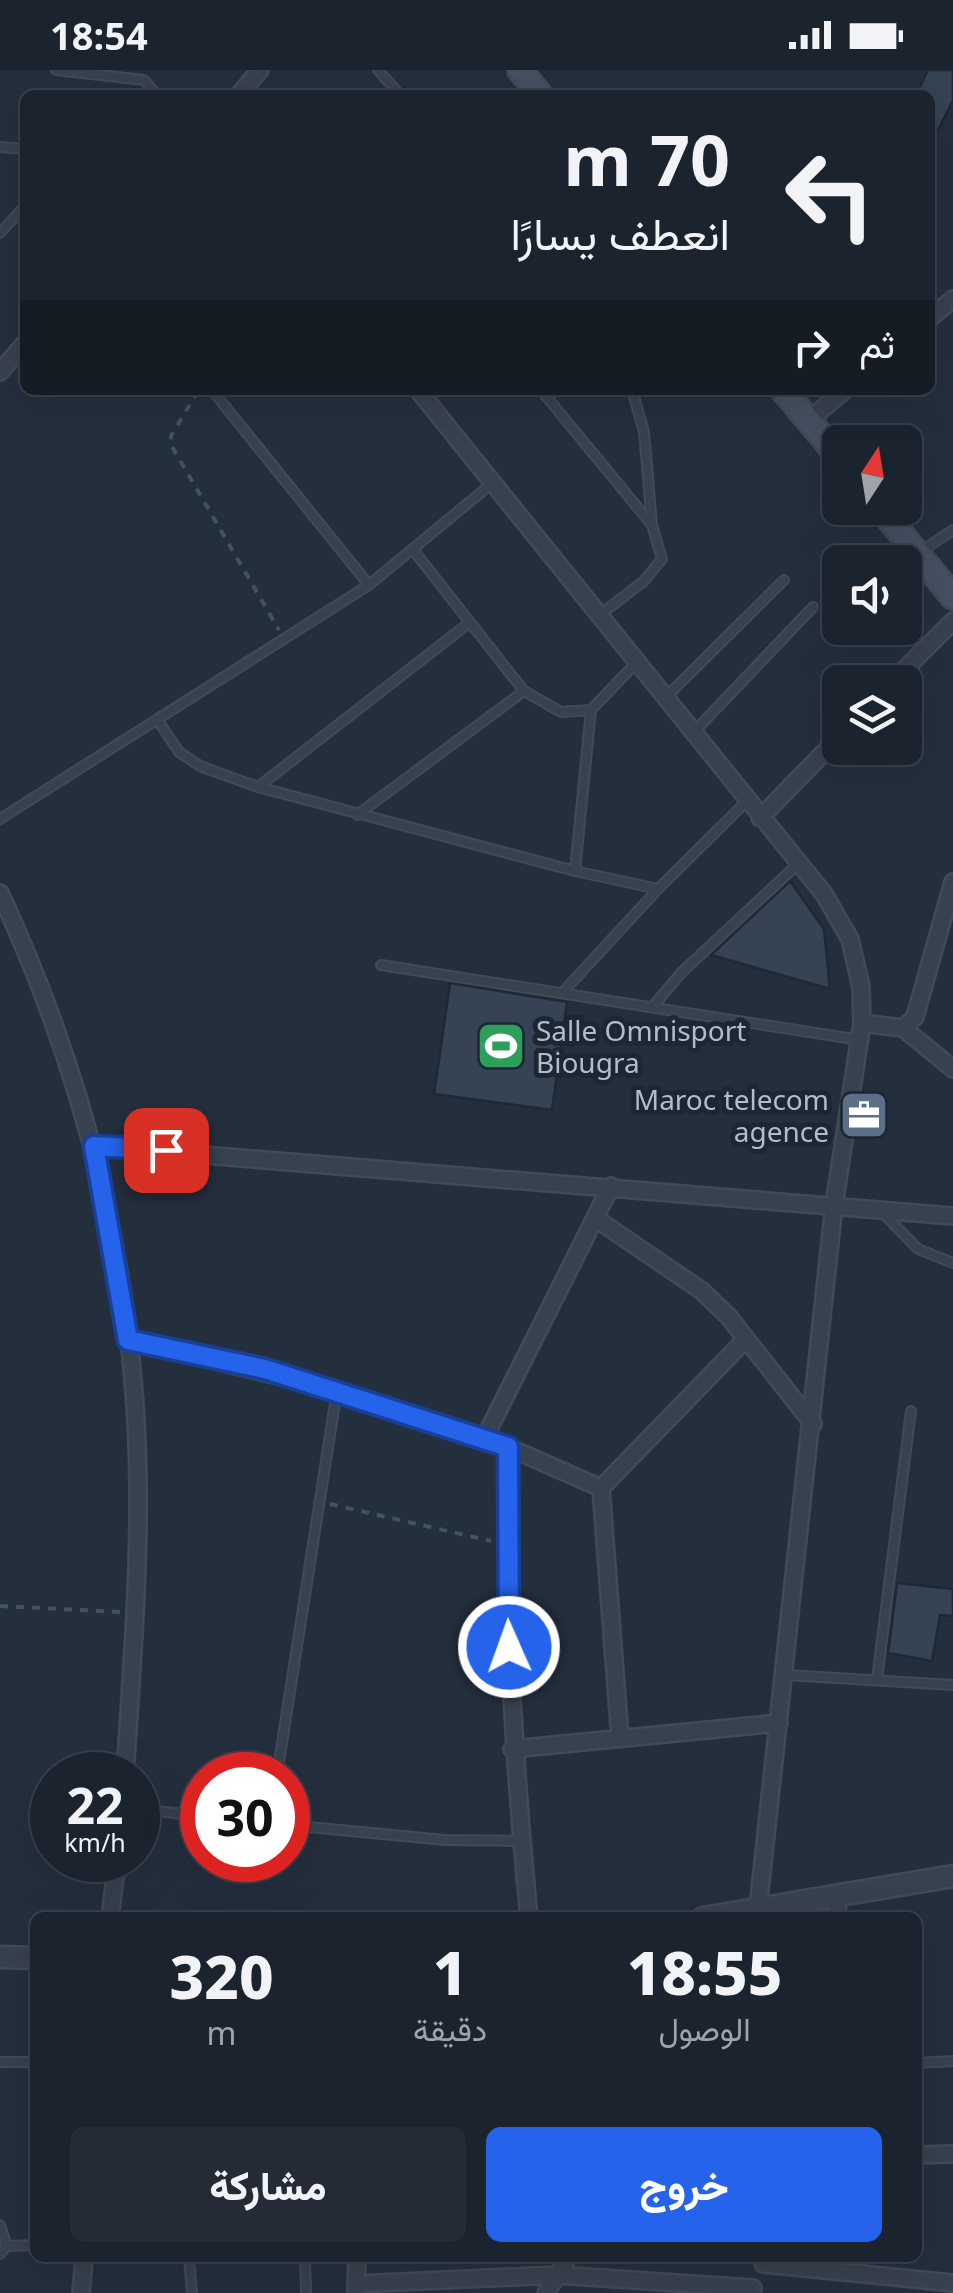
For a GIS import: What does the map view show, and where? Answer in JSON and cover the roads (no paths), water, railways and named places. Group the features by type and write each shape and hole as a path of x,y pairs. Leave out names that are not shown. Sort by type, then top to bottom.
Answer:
{"main road":[{"path":"788,395 822,436"},
{"path":"894,525 911,545"},
{"path":"922,559 953,597"}],"street":[{"path":"243,90 260,70"},
{"path":"1,367 20,347"},
{"path":"422,395 490,485 601,614 635,664 824,894 850,939 862,987 860,1040 834,1206 758,1912"},
{"path":"809,420 839,395"},
{"path":"909,665 953,621"},
{"path":"760,818 822,754"},
{"path":"903,1028 915,1017 953,882"},
{"path":"0,893 67,1056 94,1146 128,1340 138,1483 136,1613 127,1752"},
{"path":"862,1022 903,1028 953,1069"},
{"path":"94,1146 953,1216"},
{"path":"486,1437 611,1186"},
{"path":"595,1218 702,1290 812,1424"},
{"path":"620,1738 601,1488 746,1339"},
{"path":"128,1340 265,1369 337,1390 486,1437 601,1488"},
{"path":"508,1447 505,1544 512,1749 528,1912"},
{"path":"512,1749 778,1723"},
{"path":"762,1912 950,1877"},
{"path":"111,1912 114,1882"},
{"path":"837,1912 838,1895"},
{"path":"0,1956 30,1958"},
{"path":"922,2156 953,2154"},
{"path":"81,2293 84,2262"},
{"path":"356,2262 356,2288 556,2275 752,2290 764,2262"},
{"path":"546,2293 565,2262"},
{"path":"773,2262 953,2283"}],"lane":[{"path":"56,70 144,75"},
{"path":"378,70 396,90"},
{"path":"0,232 20,211"},
{"path":"216,395 368,585"},
{"path":"545,395 652,525"},
{"path":"601,614 659,567 662,552 652,525 644,432 633,395"},
{"path":"0,819 160,722 368,585 490,485"},
{"path":"922,551 953,530"},
{"path":"414,551 524,691 562,712 591,710"},
{"path":"665,698 784,580"},
{"path":"692,734 814,607"},
{"path":"258,787 468,623"},
{"path":"575,871 591,710 635,664"},
{"path":"357,815 524,691"},
{"path":"160,722 179,752 200,766 258,787 575,871 658,889"},
{"path":"562,993 658,889 747,801"},
{"path":"654,1004 800,863"},
{"path":"380,965 654,1004 860,1040"},
{"path":"880,1210 918,1249 953,1263"},
{"path":"281,1752 337,1390"},
{"path":"877,1680 912,1411"},
{"path":"786,1675 953,1686"},
{"path":"310,1827 445,1840 522,1841"},
{"path":"922,2063 953,2060"},
{"path":"0,2062 30,2062"},
{"path":"0,2225 3,2250 30,2245"},
{"path":"189,2262 192,2293"},
{"path":"306,2262 306,2293"}],"place":[{"name":"Salle Omnisport Biougra","path":"501,1046"},
{"name":"Maroc telecom agence","path":"864,1115"}]}
